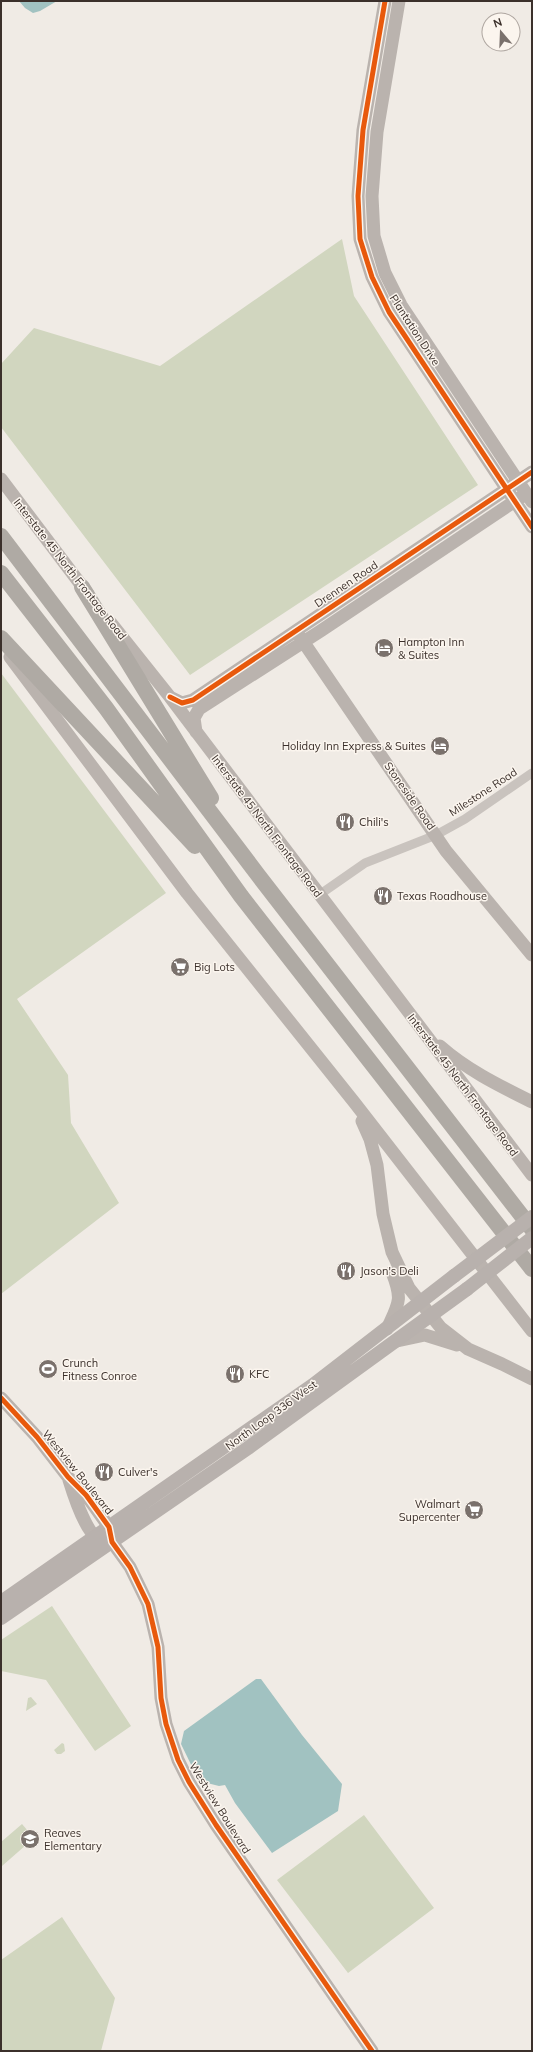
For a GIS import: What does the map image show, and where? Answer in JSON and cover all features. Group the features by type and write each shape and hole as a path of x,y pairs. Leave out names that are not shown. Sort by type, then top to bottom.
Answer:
{"highway":[{"path":"1,536 258,875 532,1229"},
{"path":"1,573 106,708 241,896 532,1269"},
{"path":"82,587 258,875"},
{"path":"1,638 241,896"}],"main road":[{"name":"North Loop 336 West","path":"1,1602 240,1437 387,1329 532,1217"},
{"name":"North Loop 336 West","path":"1,1618 248,1448 431,1316 532,1238"}],"street":[{"name":"Plantation Drive","path":"385,1 363,130 358,196 360,239 372,277 389,312 532,527"},
{"name":"Plantation Drive","path":"399,1 377,132 372,196 374,236 385,272 401,305 518,482 530,495"},
{"path":"360,228 373,226"},
{"name":"Drennen Road","path":"196,732 194,718 199,709 299,636 532,472"},
{"name":"Interstate 45 North Frontage Road","path":"1,479 82,587 170,697 532,1175"},
{"name":"Drennen Road","path":"170,697 182,703 192,700 299,636 515,501 530,495"},
{"name":"Stoneside Road","path":"299,636 460,870 532,955"},
{"path":"1,645 187,893 354,1102 532,1331"},
{"name":"Milestone Road","path":"319,895 365,863 436,835 465,819 532,773"},
{"path":"421,1029 451,1056 488,1079 532,1102"},
{"path":"354,1102 370,1139 377,1165 383,1214 392,1252 399,1270 409,1288 441,1328 468,1349"},
{"path":"383,1214 381,1242 399,1290 399,1300 387,1329"},
{"path":"395,1341 425,1335 468,1349 532,1379"},
{"name":"Westview Boulevard","path":"1,1398 37,1437 68,1477 86,1495 109,1527 112,1542 130,1567 148,1604 158,1647 161,1698 166,1724 178,1760 189,1782 216,1825 372,2051"},
{"name":"Westview Boulevard","path":"68,1477 76,1502 96,1536"},
{"path":"96,1536 112,1542"}],"green space":[{"path":"342,239 354,296 478,485 190,675 1,427 1,364 34,328 160,366"},
{"path":"1,673 166,893 17,999 68,1075 71,1123 119,1203 1,1294"},
{"path":"52,1606 131,1726 95,1751 46,1680 1,1671 1,1640"},
{"path":"31,1697 37,1704 26,1711 28,1698"},
{"path":"62,1743 64,1744 65,1751 61,1754 57,1754 54,1750"},
{"path":"364,1815 434,1908 348,1973 277,1880"},
{"path":"22,1824 34,1838 2,1866 1,1842"},
{"path":"62,1917 115,1998 101,2051 1,2051 1,1960"}],"water":[{"path":"19,1 57,1 40,11 33,13 25,8"},
{"path":"256,1679 261,1679 302,1735 342,1784 338,1811 272,1853 235,1803 225,1785 219,1786 199,1781 181,1744 184,1731"}],"cycle path":[{"path":"385,1 363,130 358,196 360,239 372,277 389,312 532,527"},
{"path":"170,697 182,703 193,700 532,472"},
{"path":"1,1398 37,1437 68,1477 86,1495 109,1527 112,1542 130,1567 148,1604 158,1647 161,1698 166,1724 178,1760 189,1782 216,1825 372,2051"}],"place":[{"name":"Hampton Inn & Suites","path":"384,648"},
{"name":"Holiday Inn Express & Suites","path":"440,746"},
{"name":"Chili's","path":"345,822"},
{"name":"Texas Roadhouse","path":"383,896"},
{"name":"Big Lots","path":"180,967"},
{"name":"Jason's Deli","path":"346,1271"},
{"name":"Crunch Fitness Conroe","path":"48,1369"},
{"name":"KFC","path":"235,1374"},
{"name":"Culver's","path":"104,1472"},
{"name":"Walmart Supercenter","path":"474,1510"},
{"name":"Reaves Elementary","path":"30,1839"}]}
